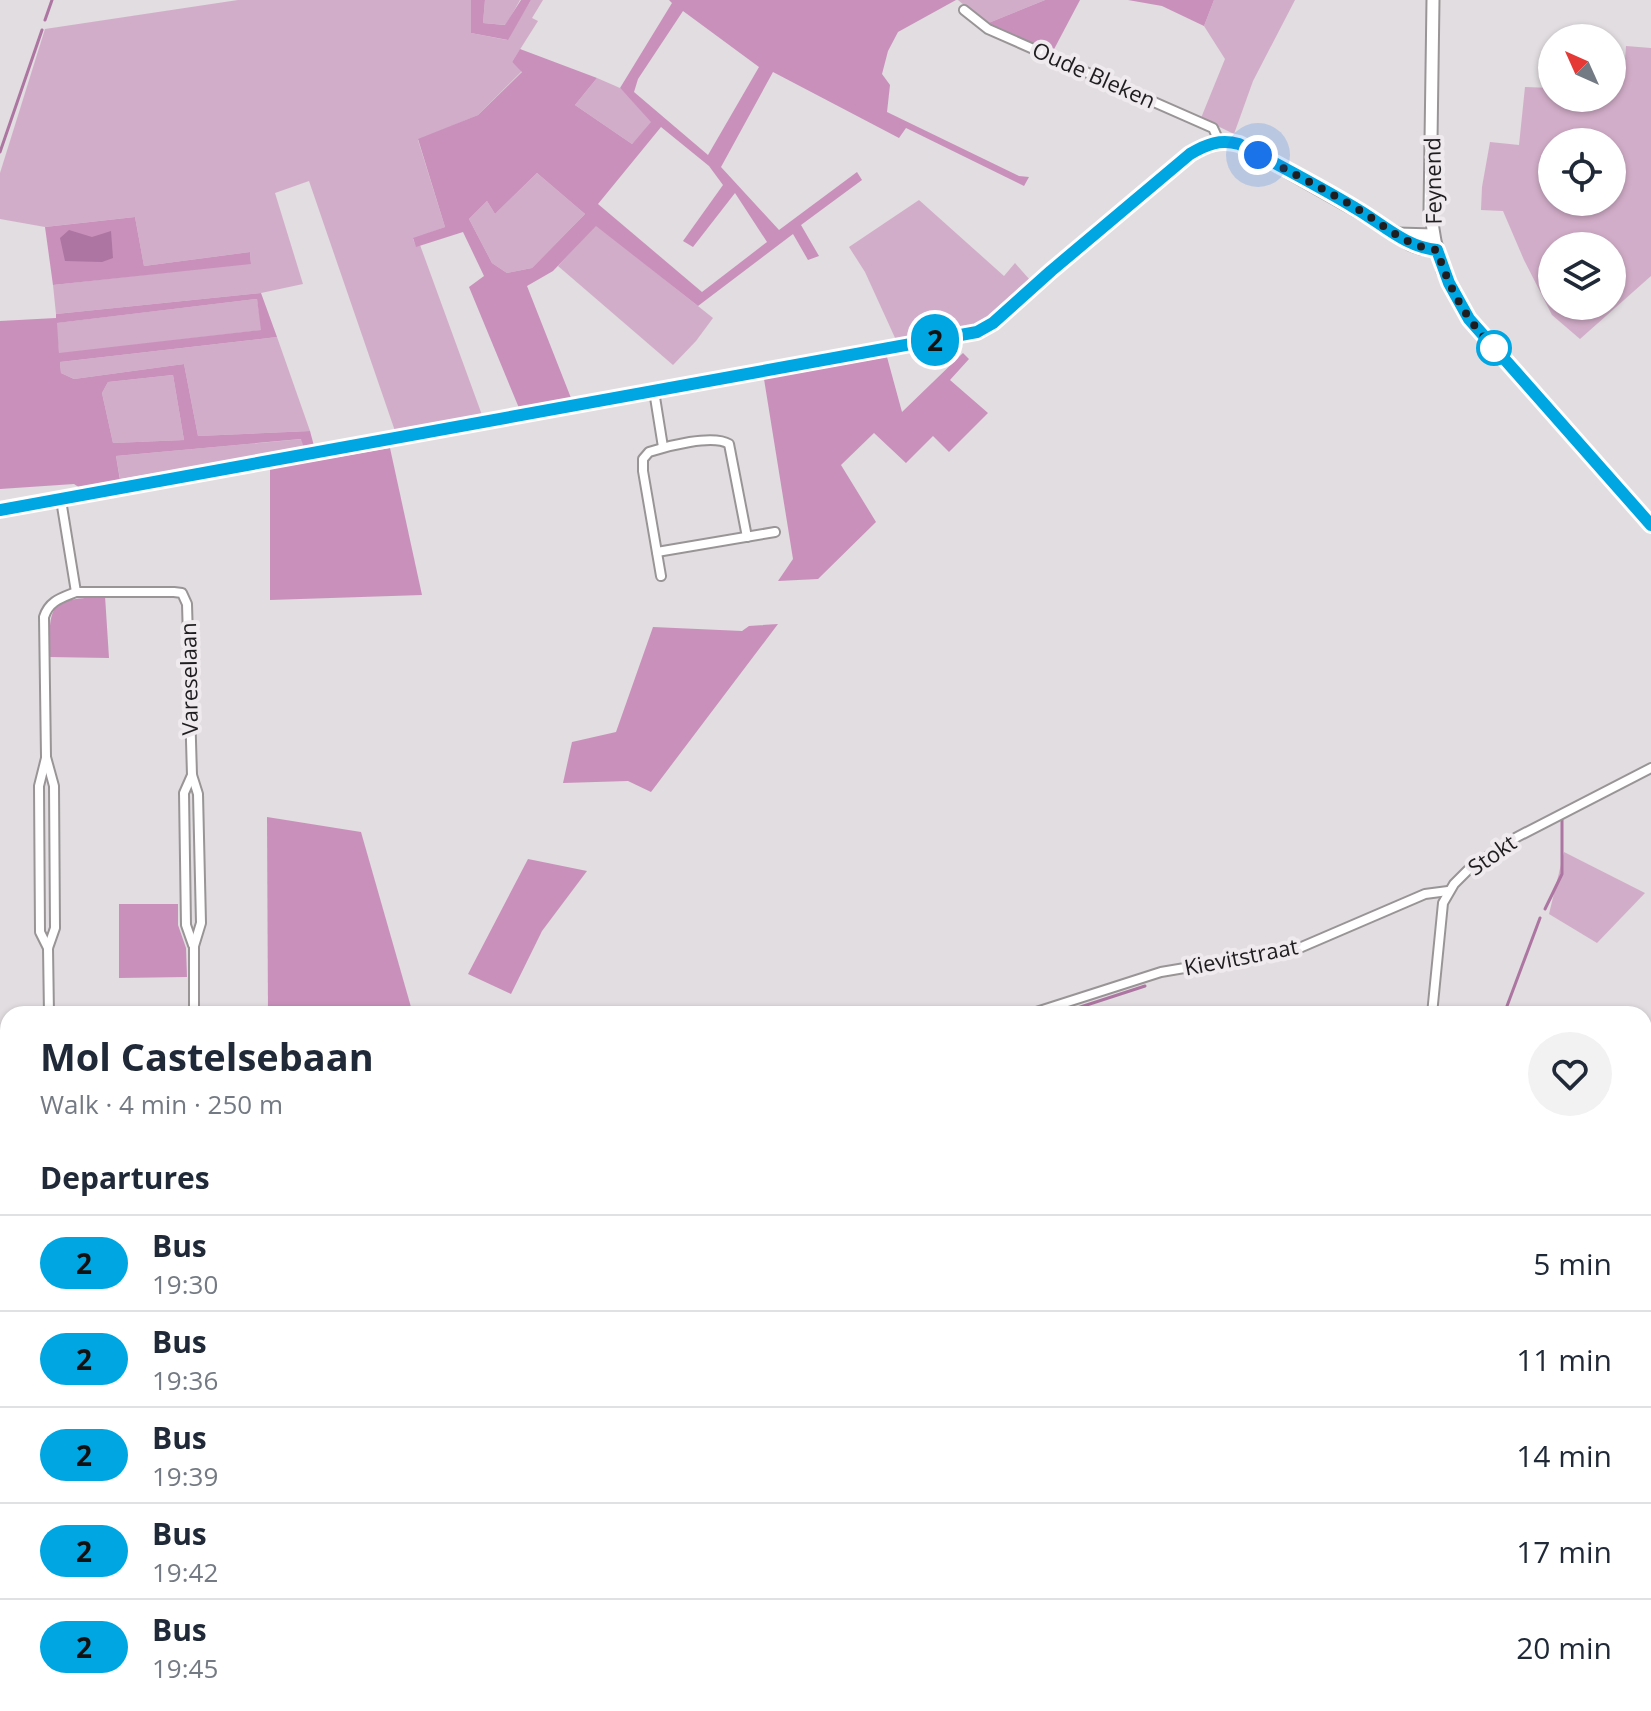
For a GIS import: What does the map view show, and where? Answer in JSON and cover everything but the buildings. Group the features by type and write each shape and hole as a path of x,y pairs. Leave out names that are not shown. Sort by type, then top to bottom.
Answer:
{"street":[{"name":"Feynend","path":"1433,0 1430,211 1433,235 1449,283 1469,319 1651,525"},
{"name":"Oude Bleken","path":"964,10 988,29 1213,128 1219,141"},
{"path":"0,510 984,330 1154,182 1190,154 1219,141 1239,144 1398,234 1413,246 1437,250"},
{"path":"1398,234 1433,235"},
{"path":"654,391 663,447"},
{"path":"661,576 643,471 643,459 649,452 711,440 729,444 747,537"},
{"path":"48,948 40,932 39,786 46,757 44,617 47,607 76,592 61,500"},
{"path":"657,552 775,532"},
{"name":"Vareselaan","path":"76,592 182,593 187,604 192,775 198,794 201,923 194,946 194,1006"},
{"path":"46,757 54,786 55,928 48,948 49,1006"},
{"name":"Stokt","path":"1433,1006 1443,903 1448,891 1469,869 1517,837 1651,768"},
{"name":"Vareselaan","path":"192,775 184,793 186,925 194,946"},
{"name":"Kievitstraat","path":"1055,1006 1161,972 1297,949 1425,894 1448,891"}],"shaded area":[{"path":"238,0 471,0 471,33 507,40 531,0 543,0 532,18 538,21 512,62 522,71 478,115 418,140 445,227 413,239 416,246 420,245 482,415 395,431 309,181 275,193 303,284 261,293 56,314 53,285 251,263 250,252 144,266 135,217 45,227 0,219 0,173 45,29"},
{"path":"471,0 485,0 483,23 505,25 521,0 531,0 508,40 471,33"},
{"path":"485,0 520,0 506,25 483,23"},
{"path":"669,0 956,0 898,32 888,51 882,74 890,85 887,112 1019,176 1029,177 1024,186 906,128 899,138 773,72 721,167 779,230 857,172 862,180 801,225 819,256 808,260 793,234 698,306 596,226 553,271 527,286 571,398 519,408 469,287 484,276 463,232 416,247 413,238 445,227 418,139 478,115 522,72 512,62 520,49 597,78 575,105 632,144 651,122 620,88 672,3","holes":["683,11 759,67 708,155 634,92 638,79","661,127 709,166 723,185 683,241 693,247 735,193 767,242 702,292 598,204","537,173 585,214 532,268 507,273 492,263 469,219 487,201 495,214"]},
{"path":"958,0 1045,0 986,24"},
{"path":"1045,0 1080,0 1052,53 986,24"},
{"path":"1128,0 1214,0 1204,26 1162,6"},
{"path":"1214,0 1295,0 1253,81 1234,134 1201,118 1225,59 1204,26"},
{"path":"1626,46 1651,48 1651,276 1626,298 1626,232 1538,232 1538,288 1503,211 1481,210 1490,142 1519,145 1525,87 1538,87 1538,112 1626,112"},
{"path":"597,78 620,88 652,122 632,144 575,105"},
{"path":"537,173 585,214 532,268 507,273 492,263 469,219 487,201 495,214"},
{"path":"919,200 1004,276 1015,263 1030,280 976,325 896,340 865,272 849,247"},
{"path":"135,217 144,266 250,252 251,264 53,285 45,227"},
{"path":"596,225 713,318 673,365 558,266"},
{"path":"69,230 92,237 111,231 113,258 102,262 65,261 60,238"},
{"path":"261,293 277,337 60,362 61,373 74,379 184,364 198,436 310,431 314,446 304,448 301,439 116,456 120,480 80,488 74,484 0,489 0,321 56,318 56,314","holes":["257,299 261,330 59,353 57,323","173,375 184,440 113,443 102,393 108,382"]},
{"path":"257,299 262,330 59,354 56,323"},
{"path":"1558,320 1601,320 1580,339"},
{"path":"277,337 310,431 198,436 184,364 74,379 61,373 60,362"},
{"path":"963,353 969,359 950,380 988,413 949,452 933,436 906,463 874,433 841,465 876,522 818,579 778,581 793,559 764,379 887,357 902,412"},
{"path":"173,375 184,440 113,443 102,393 108,382"},
{"path":"302,439 304,448 120,479 116,456"},
{"path":"390,448 422,595 270,600 270,469"},
{"path":"105,596 109,658 49,657 50,624 56,607 63,602"},
{"path":"778,624 651,792 628,781 563,783 572,742 616,732 653,627 742,631 749,626"},
{"path":"267,817 361,832 411,1006 268,1006"},
{"path":"1564,852 1645,893 1597,943 1549,914"},
{"path":"528,859 587,871 542,931 511,994 468,974"},
{"path":"119,904 178,904 178,925 186,948 187,977 119,978"}],"waterway":[{"path":"45,20 52,0"},
{"path":"0,152 42,30"},
{"path":"1545,909 1562,874 1562,820"},
{"path":"1507,1006 1540,918"},
{"path":"1084,1006 1145,986"}],"bus line":[{"name":"2","path":"0,510 984,330 1154,182 1202,147 1225,141 1239,144 1298,175 1398,234 1405,242 1423,249 1437,250 1443,271 1469,319 1651,525"}],"route":[{"path":"1258,155 1355,208 1398,234 1405,242 1423,249 1437,250 1443,271 1462,309 1494,348"}]}
